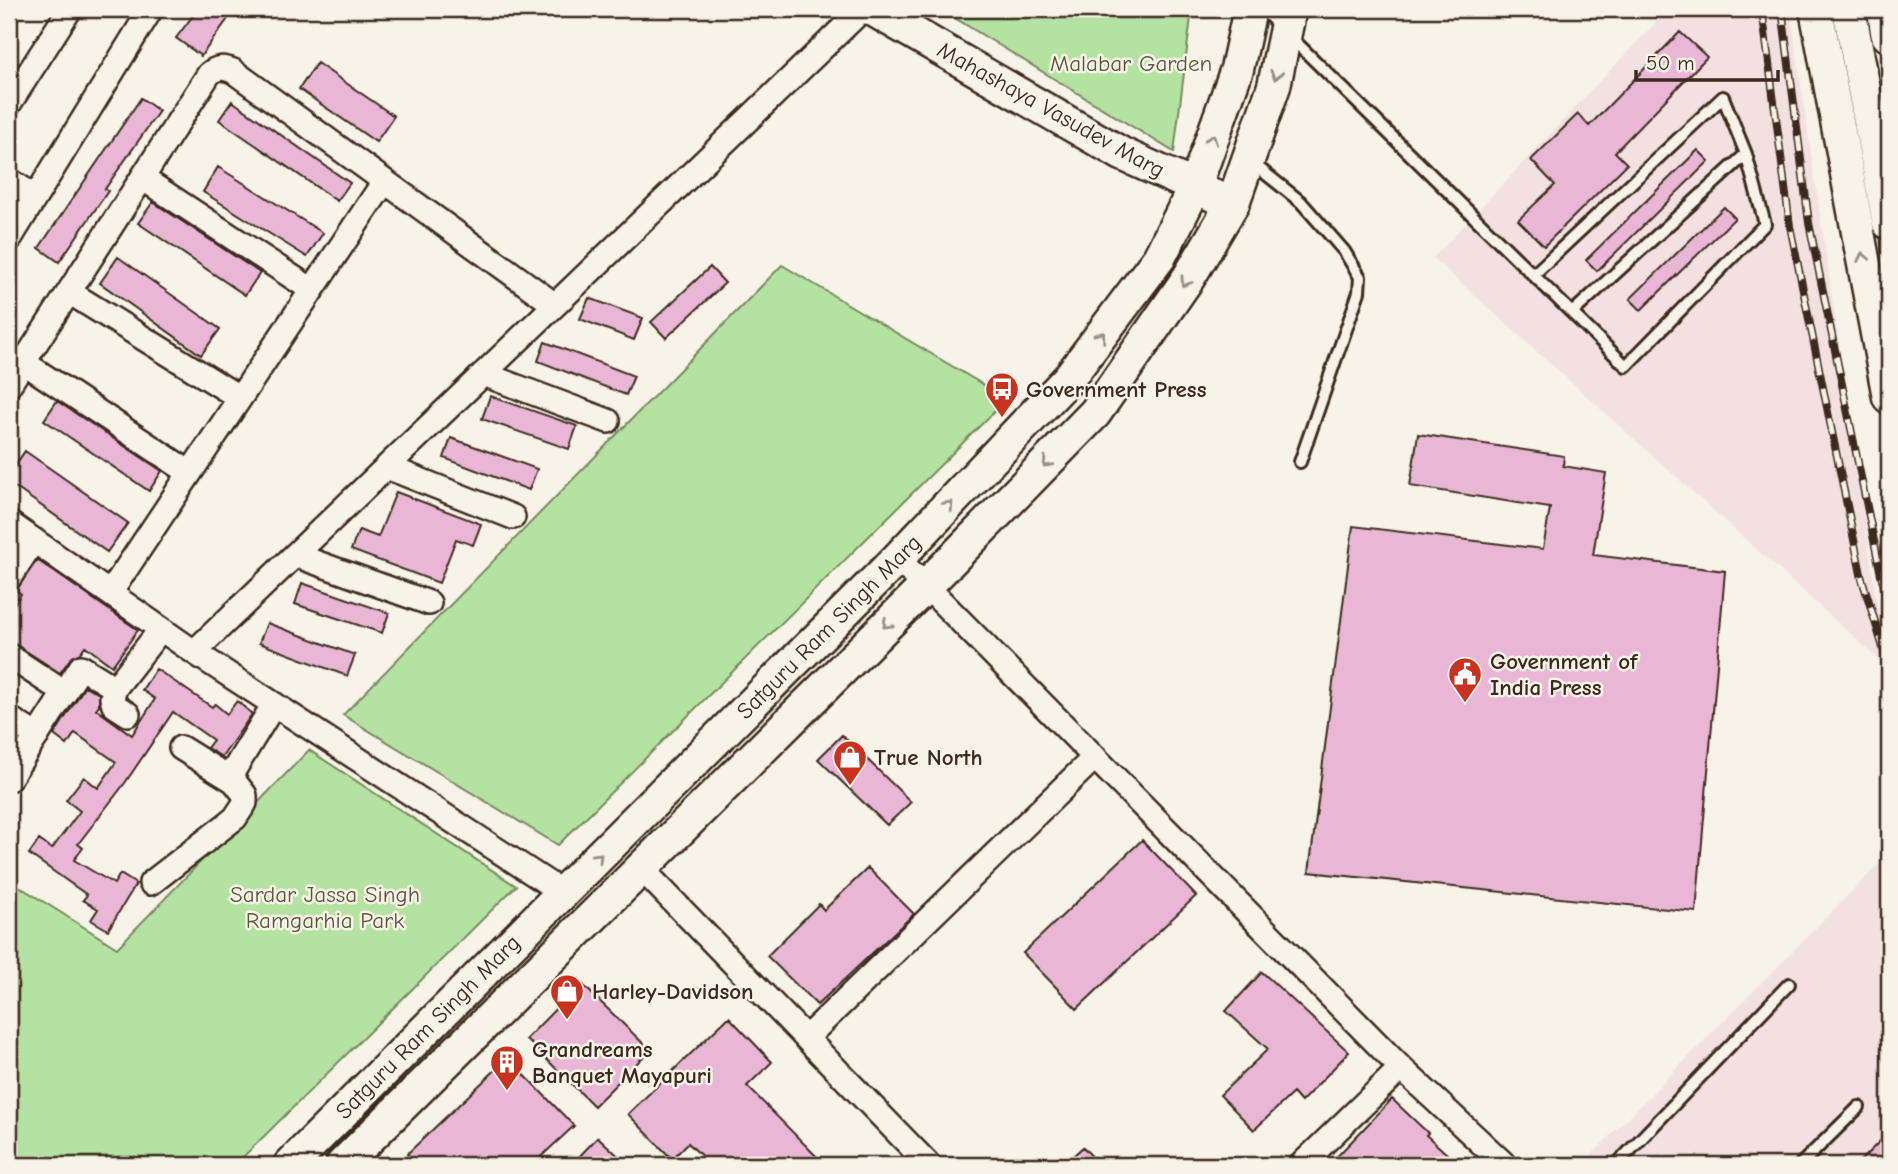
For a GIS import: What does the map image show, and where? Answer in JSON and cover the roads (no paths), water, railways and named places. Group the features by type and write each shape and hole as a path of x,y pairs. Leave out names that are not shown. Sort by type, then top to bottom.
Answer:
{"main road":[{"name":"Mahashaya Vasudev Marg","path":"872,9 1122,153 1194,189 1233,203"},
{"name":"Satguru Ram Singh Marg","path":"290,1165 897,559 1068,379 1159,258 1194,189 1237,69 1250,9"},
{"path":"1816,9 1889,397"},
{"path":"1849,9 1889,223"},
{"path":"1885,9 1889,34"},
{"name":"Satguru Ram Singh Marg","path":"344,1165 926,586 1095,413 1189,277 1233,203 1274,86 1287,20"}],"street":[{"path":"9,104 70,9"},
{"path":"194,652 863,9"},
{"path":"9,240 142,12"},
{"path":"9,385 209,74 215,69 233,71 555,305"},
{"path":"142,178 312,290"},
{"path":"9,180 35,197"},
{"path":"110,593 384,182"},
{"path":"69,292 240,398"},
{"path":"23,362 190,473"},
{"path":"483,374 608,421"},
{"path":"387,467 513,517"},
{"path":"9,523 194,652 562,893"},
{"path":"9,578 34,541"},
{"path":"295,555 429,603"},
{"path":"897,559 1401,1068 1505,1165"},
{"path":"128,714 114,705 112,698 115,688 161,629"},
{"path":"9,656 65,693"},
{"path":"9,779 81,667 115,688"},
{"path":"229,778 274,704"},
{"path":"9,718 37,736"},
{"path":"151,883 235,818 245,803 245,794 240,786 181,748"},
{"path":"806,1038 1095,757"},
{"path":"641,868 929,1165"},
{"path":"1312,1162 1401,1068"},
{"path":"319,1136 344,1165"}],"lane":[{"path":"1262,9 1287,20 1533,275 1626,366 1765,225 1746,154 1724,97 1533,275"},
{"path":"1572,313 1746,154"},
{"path":"1248,159 1301,202 1353,263 1360,277 1359,292 1300,463"},
{"path":"1616,1165 1789,984"},
{"path":"1800,1165 1859,1107"}],"railway":[{"path":"1762,9 1790,226 1862,579 1889,667"},
{"path":"1782,9 1809,223 1881,575 1889,602"}],"place":[{"name":"Government Press","path":"1002,419"},
{"name":"Government of India Press","path":"1465,704"},
{"name":"True North","path":"850,787"},
{"name":"Harley-Davidson","path":"567,1021"},
{"name":"Grandreams Banquet Mayapuri","path":"507,1092"}],"park label":[{"name":"Malabar Garden","path":"1131,63"},
{"name":"Sardar Jassa Singh Ramgarhia Park","path":"325,907"}]}
